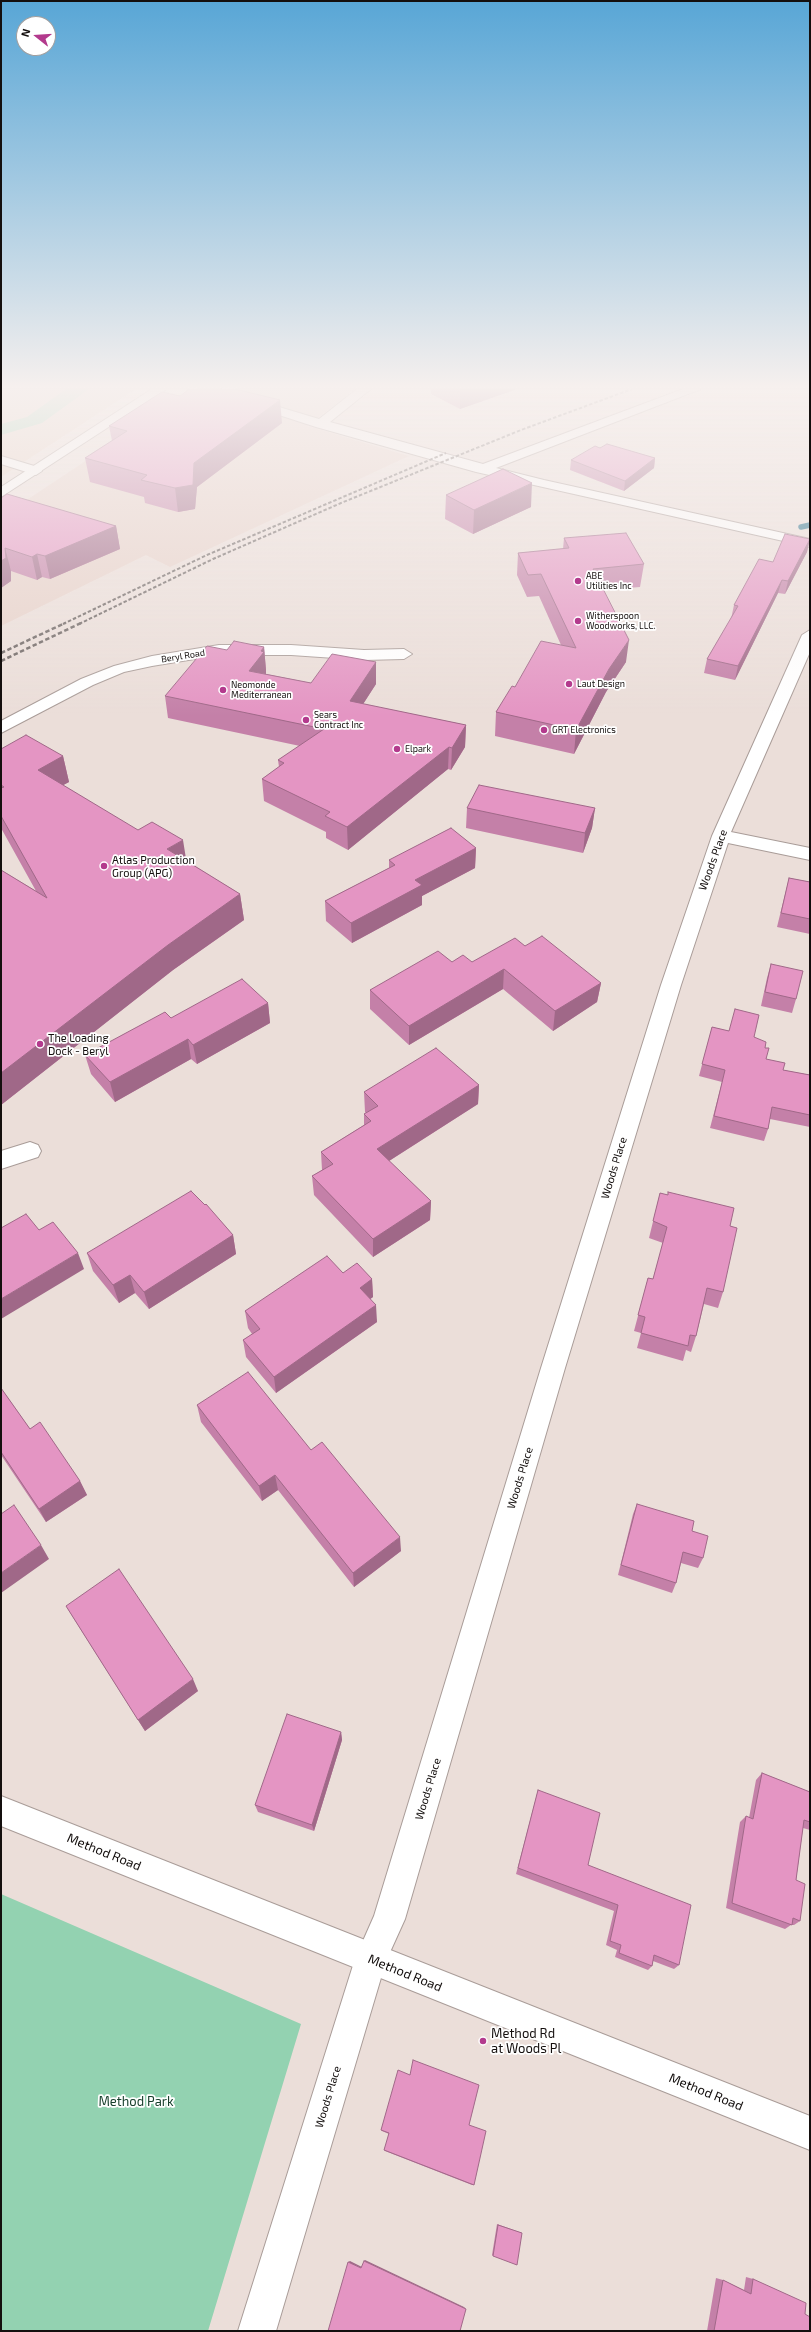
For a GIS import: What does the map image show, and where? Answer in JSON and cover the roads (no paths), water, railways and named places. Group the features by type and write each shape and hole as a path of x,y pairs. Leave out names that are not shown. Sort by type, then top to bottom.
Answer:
{"street":[{"path":"605,498 810,543"},
{"name":"Woods Place","path":"257,2331 371,1959 389,1919 670,985 721,836 810,635"},
{"name":"Beryl Road","path":"1,728 87,682 119,669 152,661 219,650 291,650 364,655 404,654"},
{"path":"721,836 810,854"},
{"path":"1,1160 30,1151"},
{"name":"Method Road","path":"1,1811 810,2133"}],"waterway":[{"path":"801,527 810,525"}],"railway":[{"path":"63,624 207,555 341,498"},
{"path":"79,624 213,559 354,498"},
{"path":"1,653 65,623"},
{"path":"1,661 81,623"}],"place":[{"name":"ABE Utilities Inc","path":"578,581"},
{"name":"Witherspoon Woodworks, LLC.","path":"578,621"},
{"name":"Laut Design","path":"569,684"},
{"name":"Neomonde Mediterranean","path":"223,690"},
{"name":"Sears Contract Inc","path":"306,720"},
{"name":"GRT Electronics","path":"544,730"},
{"name":"Elpark","path":"397,749"},
{"name":"Atlas Production Group (APG)","path":"104,866"},
{"name":"The Loading Dock - Beryl","path":"40,1044"},
{"name":"Method Rd at Woods Pl","path":"483,2041"}],"park label":[{"name":"Method Park","path":"136,2102"}]}
